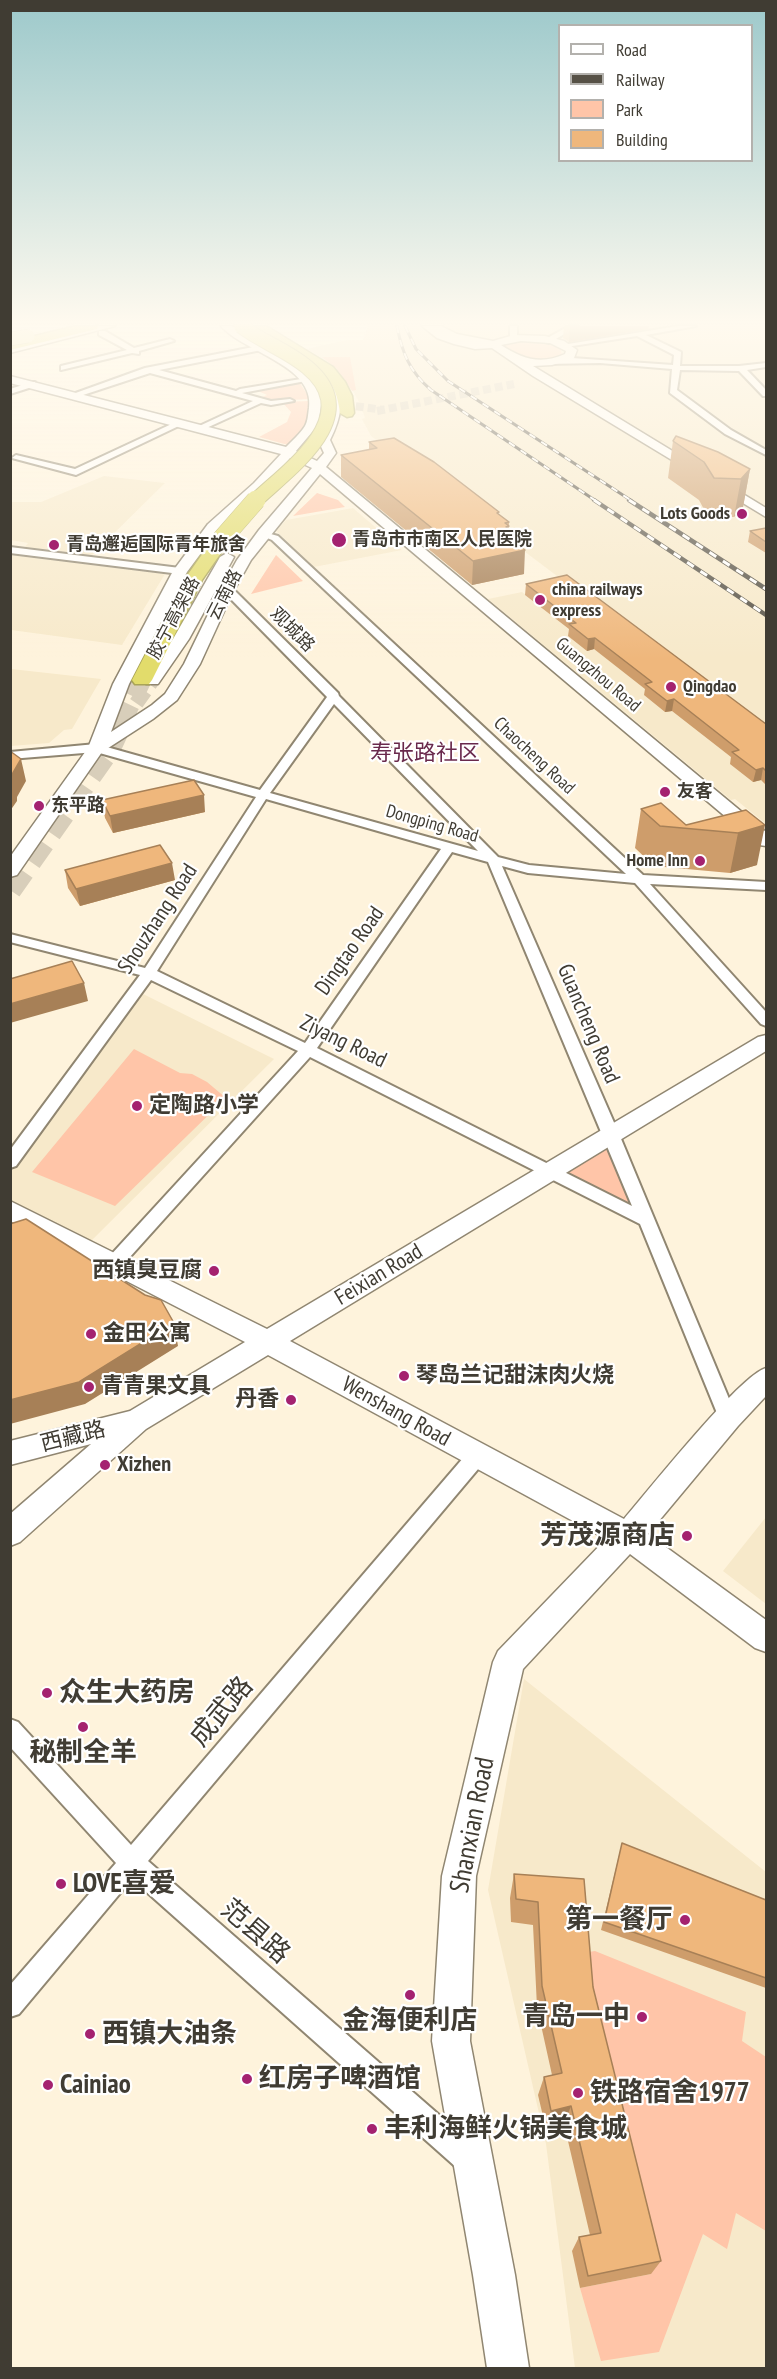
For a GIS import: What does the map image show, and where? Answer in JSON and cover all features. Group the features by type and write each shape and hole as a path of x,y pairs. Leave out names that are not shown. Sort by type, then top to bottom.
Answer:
{"highway":[{"name":"胶宁高架路","path":"147,680 193,580 221,540 255,502 312,447 319,437"}],"street":[{"path":"16,458 76,472 151,437"},
{"name":"Guangzhou Road","path":"231,437 288,453 315,465 766,841"},
{"name":"云南路","path":"10,871 96,748 121,684 180,571 213,527 259,486 302,437"},
{"path":"147,680 181,639 220,566 242,535 276,497 315,465 326,437"},
{"path":"324,440 329,437"},
{"path":"641,437 766,513"},
{"path":"653,437 766,505"},
{"path":"737,437 766,453"},
{"name":"云南路","path":"96,748 170,698 200,648 227,589 263,533 315,465"},
{"name":"Chaocheng Road","path":"263,533 275,538 639,879 766,1021"},
{"path":"10,550 180,571"},
{"name":"观城路","path":"227,589 334,695"},
{"name":"Shouzhang Road","path":"10,1162 149,973 263,795 334,695"},
{"name":"Guancheng Road","path":"334,695 493,859 611,1134 644,1219 728,1418"},
{"path":"10,756 96,748"},
{"name":"Dongping Road","path":"96,748 528,868 639,879 766,886"},
{"name":"Dingtao Road","path":"114,1263 308,1050 449,847"},
{"name":"Ziyang Road","path":"10,938 149,973 308,1050 644,1219"},
{"name":"Feixian Road","path":"10,1533 136,1421 766,1042"},
{"name":"Wenshang Road","path":"10,1210 268,1342 628,1536 766,1638"},
{"name":"Shanxian Road","path":"508,2368 494,2275 452,2041 459,1876 509,1662 628,1536 728,1418 766,1379"},
{"name":"西藏路","path":"10,1453 136,1421"},
{"name":"成武路","path":"10,2005 477,1456"},
{"name":"范县路","path":"10,1730 132,1863 474,2164"}],"shaded area":[{"path":"372,437 766,437 766,510 717,486 766,516 766,824 735,799 731,800 488,599 522,592 526,595 569,585"},
{"path":"104,476 165,483 91,556 25,547 28,543 11,540 11,502 41,502"},
{"name":"青岛市市南区人民医院","path":"353,508 402,550 314,567 276,531 286,520"},
{"path":"11,555 165,574 122,645 11,630"},
{"path":"11,669 101,679 72,729 64,730 49,743 11,746"},
{"name":"定陶路小学","path":"137,991 274,1059 88,1244 11,1206 10,1153"},
{"path":"766,1517 766,1604 723,1571"},
{"name":"青岛一中","path":"524,1679 766,1872 766,2368 575,2368 546,2144 488,1890"}],"green space":[{"path":"259,437 295,437 288,445"},
{"path":"317,493 338,500 345,507 293,516"},
{"path":"276,555 303,581 251,594"},
{"path":"134,1049 180,1073 192,1074 207,1082 226,1098 115,1206 32,1172"},
{"path":"607,1141 634,1209 563,1170"},
{"path":"595,1951 746,2012 742,2041 766,2057 766,2231 736,2213 727,2249 703,2234 659,2352 601,2361 580,2288 651,2274 582,1953"}],"building":[{"path":"675,437 679,437 718,452 750,469 741,479 714,478 704,462 673,441"},
{"path":"394,438 434,462 499,512 497,513 509,522 505,523 509,526 506,527 513,532 510,533 516,538 510,539 525,550 473,561 341,455 377,448 369,442"},
{"path":"766,528 766,542 750,531"},
{"name":"Qingdao","path":"567,575 766,724 766,771 763,768 756,770 732,752 739,750 674,699 667,701 645,684 652,682 595,638 588,639 569,624 576,623 526,584"},
{"path":"10,751 21,759 10,778"},
{"path":"194,780 204,795 110,816 102,800"},
{"path":"661,803 686,825 746,810 765,825 738,833 660,826 641,809"},
{"path":"160,845 172,863 76,889 65,870"},
{"path":"72,961 84,983 10,1004 10,979"},
{"name":"金田公寓","path":"26,1219 145,1295 161,1300 174,1323 79,1382 10,1400 10,1224"},
{"name":"第一餐厅","path":"622,1843 766,1900 766,1978 604,1922"},
{"name":"铁路宿舍1977","path":"514,1874 584,1879 593,1987 661,2261 588,2276 579,2237 601,2233 571,2106 551,2111 544,2077 562,2073 542,1986 538,1902 516,1899"}],"tunnel":[{"path":"122,722 142,680"},
{"path":"123,722 152,681"},
{"path":"10,890 109,749 122,721"},
{"path":"120,727 124,721"}],"railway":[{"path":"501,437 596,501"},
{"path":"534,437 632,501"},
{"path":"594,500 766,615"},
{"path":"629,500 766,589"}],"place":[{"name":"Lots Goods","path":"742,514"},
{"name":"青岛市市南区人民医院","path":"339,540"},
{"name":"青岛邂逅国际青年旅舍","path":"54,545"},
{"name":"china railways express","path":"540,600"},
{"name":"Qingdao","path":"671,687"},
{"name":"友客","path":"665,792"},
{"name":"东平路","path":"39,806"},
{"name":"Home Inn","path":"700,861"},
{"name":"定陶路小学","path":"137,1106"},
{"name":"西镇臭豆腐","path":"214,1271"},
{"name":"金田公寓","path":"91,1334"},
{"name":"琴岛兰记甜沫肉火烧","path":"404,1376"},
{"name":"青青果文具","path":"89,1387"},
{"name":"丹香","path":"291,1400"},
{"name":"Xizhen","path":"105,1465"},
{"name":"芳茂源商店","path":"687,1536"},
{"name":"众生大药房","path":"47,1693"},
{"name":"秘制全羊","path":"83,1727"},
{"name":"LOVE喜爱","path":"61,1884"},
{"name":"第一餐厅","path":"685,1920"},
{"name":"金海便利店","path":"410,1995"},
{"name":"青岛一中","path":"642,2017"},
{"name":"西镇大油条","path":"90,2034"},
{"name":"红房子啤酒馆","path":"247,2079"},
{"name":"Cainiao","path":"48,2085"},
{"name":"铁路宿舍1977","path":"578,2093"},
{"name":"丰利海鲜火锅美食城","path":"372,2129"}],"district":[{"name":"寿张路社区","path":"425,754"}]}
